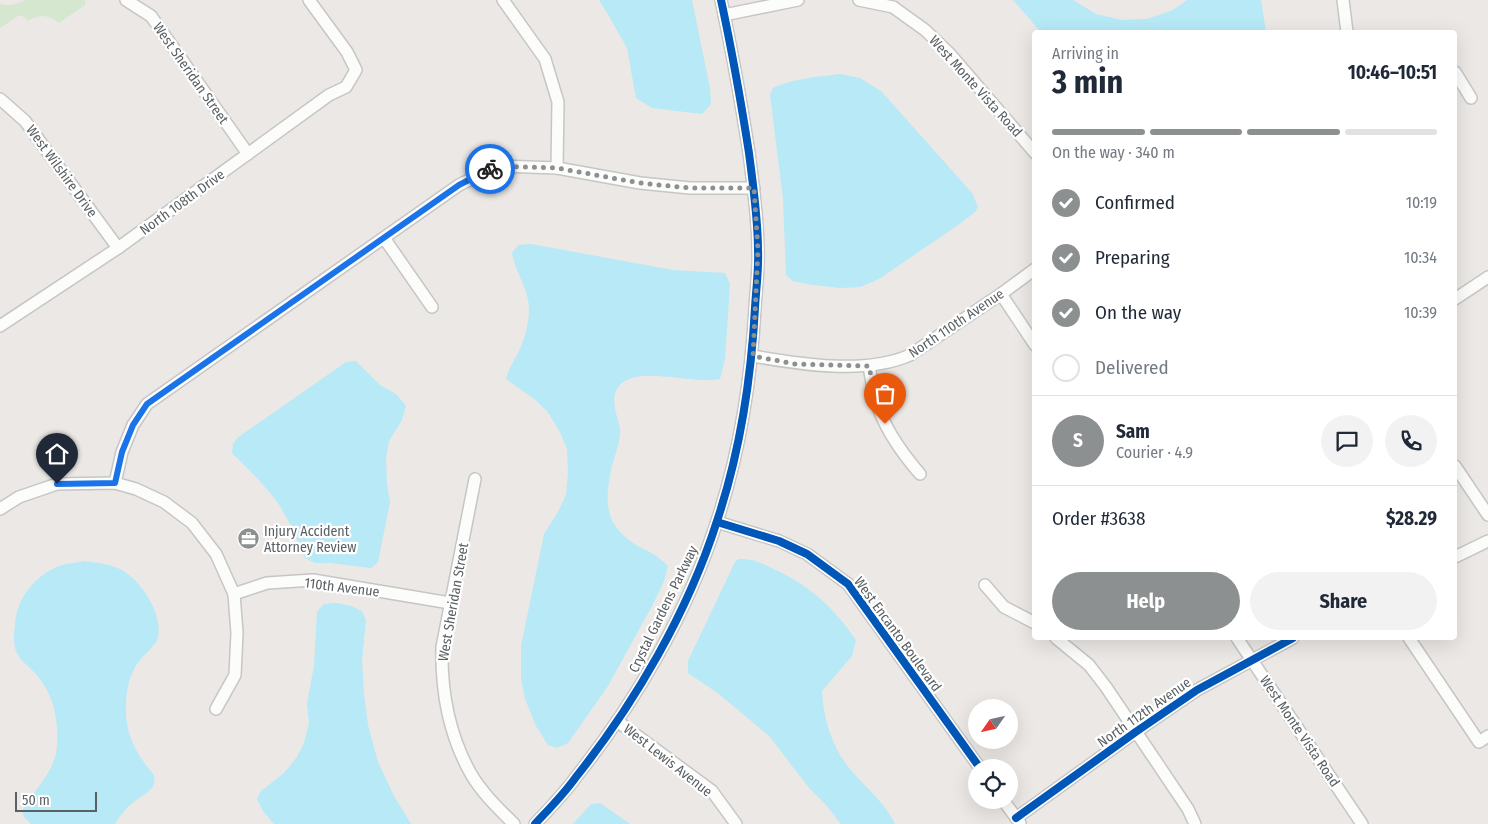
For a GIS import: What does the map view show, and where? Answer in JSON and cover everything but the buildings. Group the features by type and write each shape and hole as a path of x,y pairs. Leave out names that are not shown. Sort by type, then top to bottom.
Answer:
{"street":[{"name":"West Sheridan Street","path":"126,0 151,16 248,154"},
{"name":"North 108th Drive","path":"1,324 118,248 329,95 346,86 356,70 347,52 309,0"},
{"path":"503,0 545,59 558,102 557,168"},
{"name":"Crystal Gardens Parkway","path":"535,824 576,778 618,721 666,640 694,581 717,522 740,436 753,356 758,250 754,188 742,109 721,0"},
{"path":"724,15 798,0"},
{"name":"West Monte Vista Road","path":"859,0 894,4 926,30 950,54 1032,150"},
{"path":"1343,0 1346,30"},
{"path":"1457,75 1471,98"},
{"name":"West Wilshire Drive","path":"0,100 25,121 118,248"},
{"path":"115,483 122,452 133,425 147,404 459,185 498,166 557,168 640,183 690,188 754,188"},
{"path":"384,238 432,306"},
{"name":"North 110th Avenue","path":"753,356 795,364 869,366 897,361 910,355 1032,271"},
{"path":"1457,298 1488,277"},
{"path":"1001,294 1032,340"},
{"path":"869,366 876,401 885,424 906,458 920,474"},
{"path":"1457,469 1488,515"},
{"name":"West Sheridan Street","path":"475,479 442,647 441,674 447,712 456,743 472,775 496,806 514,824"},
{"path":"0,510 19,497 57,484 115,483 136,489 164,502 192,523 216,554 234,594 237,633 235,675 216,709"},
{"name":"West Encanto Boulevard","path":"717,522 779,541 806,554 848,584 974,759"},
{"path":"1457,556 1488,541"},
{"name":"110th Avenue","path":"234,594 267,583 313,580 450,603"},
{"path":"985,585 1004,607 1032,622"},
{"path":"1058,640 1089,665 1136,731 1188,809 1195,824"},
{"name":"West Monte Vista Road","path":"1238,640 1362,824"},
{"name":"North 112th Avenue","path":"1018,821 1136,731 1197,690 1288,640"},
{"path":"1410,640 1484,739"},
{"name":"West Lewis Avenue","path":"618,721 712,791 736,824"},
{"path":"1009,809 1018,821"}],"green space":[{"path":"25,0 85,0 85,5 59,23 44,16 28,21 23,16 18,16 0,28 0,4 13,5"}],"water":[{"path":"599,0 692,0 710,88 711,104 702,114 652,108 636,98 627,48"},
{"path":"1013,0 1073,0 1096,14 1122,20 1147,19 1173,10 1187,0 1261,0 1266,30 1039,30"},
{"path":"840,74 860,78 881,91 972,193 978,207 975,212 958,225 879,279 860,287 839,288 793,281 786,275 783,199 770,95 773,88 789,82"},
{"path":"531,244 673,270 725,273 730,284 725,359 720,379 695,380 640,376 629,379 616,390 614,401 620,434 609,482 609,511 616,528 623,535 668,566 664,581 652,606 608,686 568,743 557,748 548,745 536,726 525,699 521,678 521,646 544,534 566,495 568,473 567,449 560,432 547,411 533,398 506,379 523,341 529,314 527,294 512,253 518,245"},
{"path":"356,361 380,385 396,394 406,406 402,420 389,441 386,458 390,502 378,562 371,568 315,563 305,558 280,506 260,481 232,453 233,444 237,438 346,362"},
{"path":"739,559 749,559 762,564 789,577 811,591 830,608 856,640 852,656 822,691 826,720 836,748 846,764 872,792 895,824 841,824 810,789 769,736 719,694 688,673 688,661 735,562"},
{"path":"84,561 100,563 120,569 132,577 151,602 158,621 159,631 157,640 140,660 133,672 128,686 126,708 128,727 133,745 153,774 155,781 151,789 129,806 115,824 31,824 24,817 22,811 53,764 56,755 57,726 54,707 47,689 36,674 22,661 16,651 14,638 17,614 29,588 44,574 62,565"},
{"path":"337,603 362,611 366,620 362,660 368,725 378,762 394,796 411,824 274,824 263,811 257,799 260,792 284,773 297,757 304,743 309,723 307,703 314,666 317,612 324,604"},
{"path":"600,803 630,824 573,824 591,804"}],"cycle path":[{"path":"535,824 566,789 598,748 619,719 658,655 691,589 705,555 732,469 743,416 751,362 758,272 758,238 749,153 721,0"},
{"path":"717,522 779,541 807,554 848,584 974,759"},
{"path":"1016,818 1197,690 1289,640"}],"way so far":[{"path":"490,169 498,166 557,168 640,183 690,188 754,188 758,250 753,356 795,364 869,366 876,401 885,424"}],"place":[{"name":"Injury Accident Attorney Review","path":"248,539"}],"route":[{"path":"57,484 115,483 122,452 133,425 147,404 459,185 490,169"}]}
